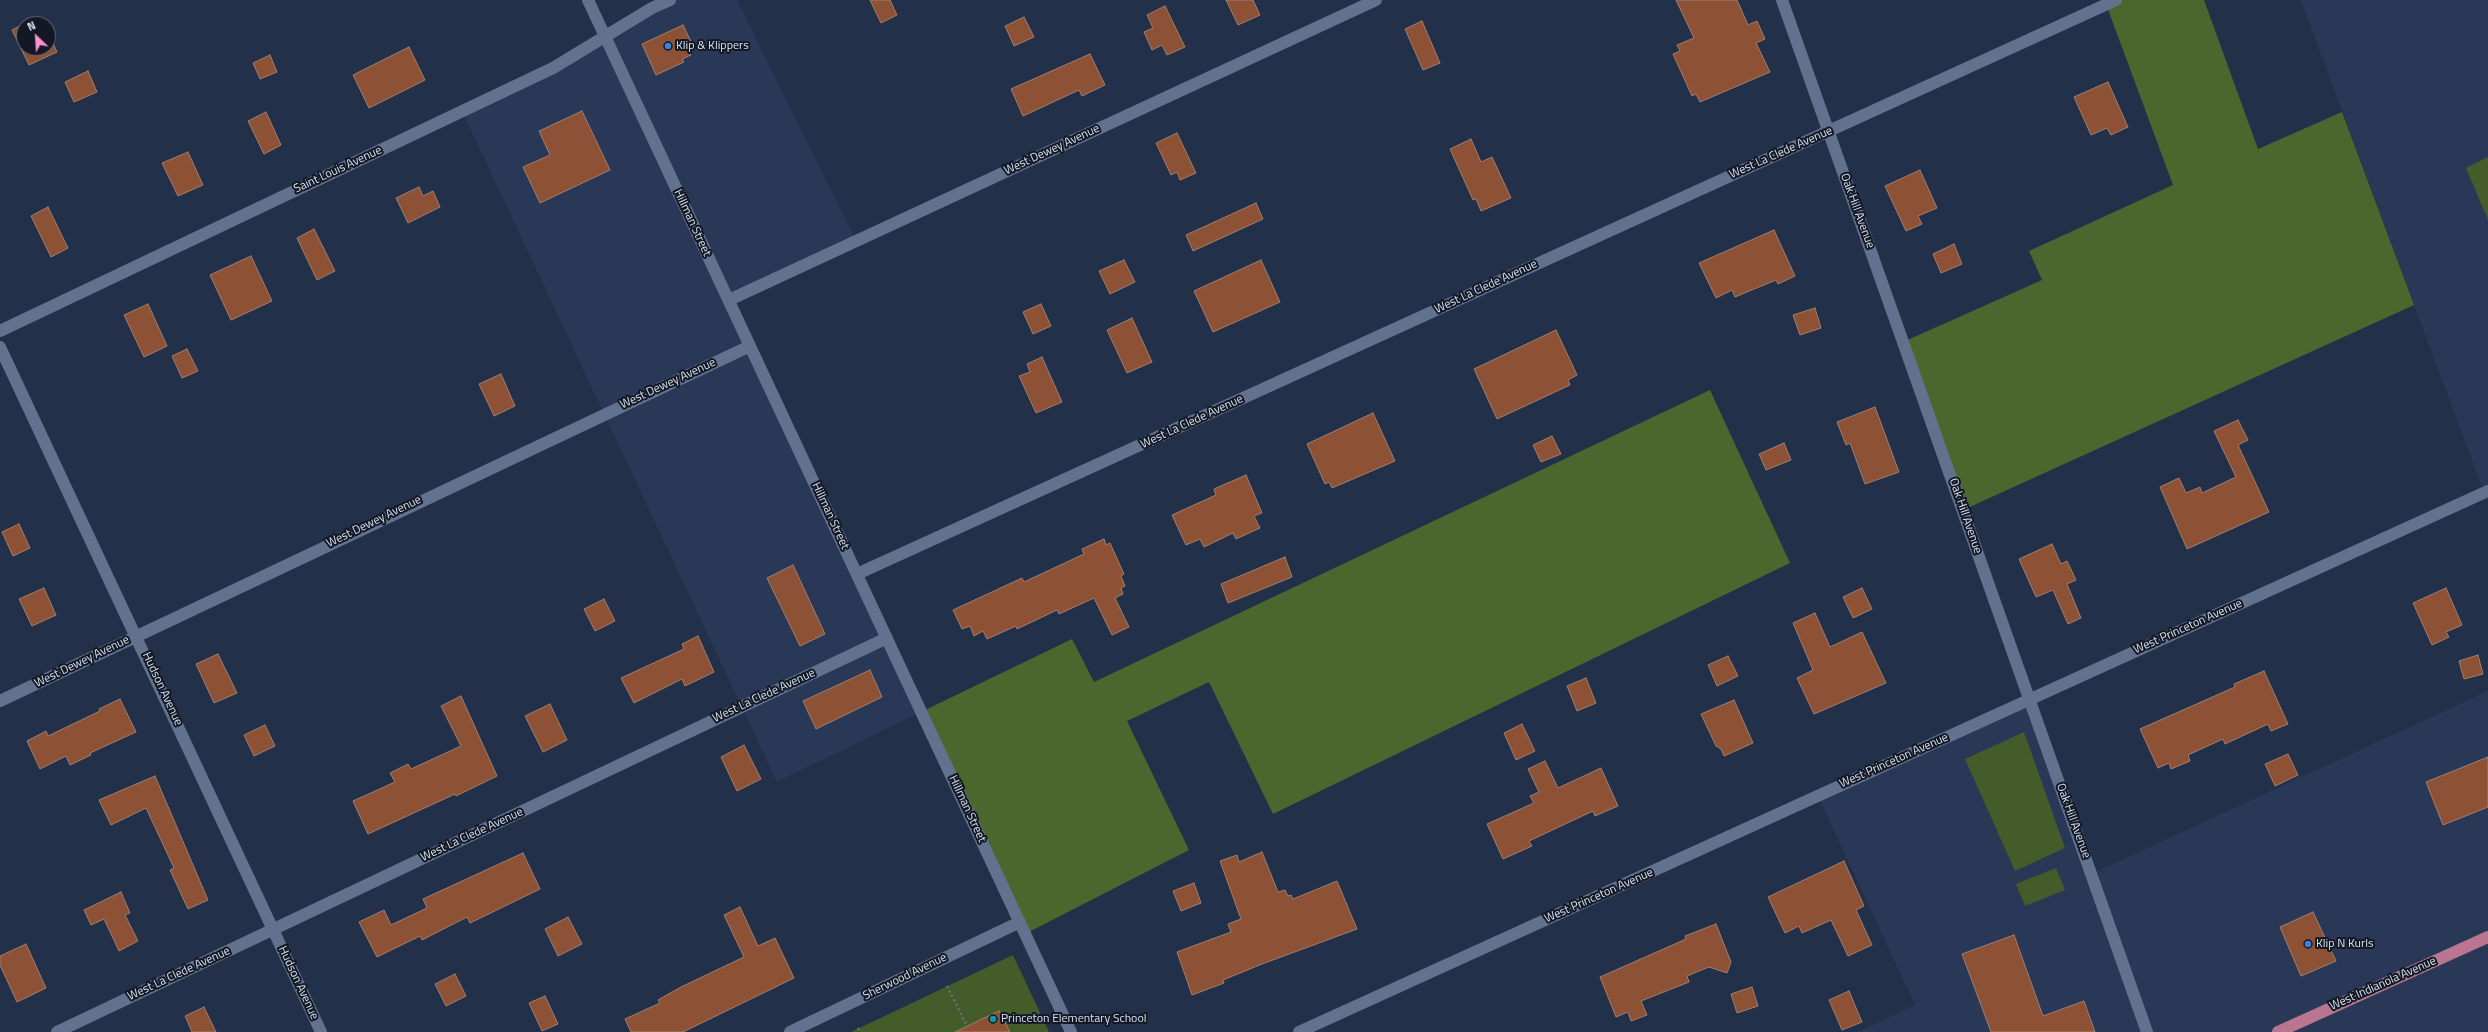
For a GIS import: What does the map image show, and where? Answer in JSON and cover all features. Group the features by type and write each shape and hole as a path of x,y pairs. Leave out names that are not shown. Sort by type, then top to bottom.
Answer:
{"main road":[{"name":"West Indianola Avenue","path":"2278,1032 2488,937"}],"street":[{"name":"Hillman Street","path":"588,0 1071,1032"},
{"name":"Saint Louis Avenue","path":"0,331 553,68 605,36 670,0"},
{"name":"West Dewey Avenue","path":"729,300 1376,0"},
{"name":"Oak Hill Avenue","path":"1782,0 2147,1032"},
{"name":"West La Clede Avenue","path":"857,574 2116,0"},
{"name":"West Dewey Avenue","path":"0,701 750,346"},
{"name":"Hudson Avenue","path":"0,347 137,636 321,1032"},
{"name":"West Princeton Avenue","path":"1300,1032 2488,490"},
{"name":"West La Clede Avenue","path":"57,1032 887,638"},
{"name":"Sherwood Avenue","path":"790,1032 1020,922"}],"path":[{"path":"947,986 967,1026"},
{"path":"858,1028 860,1032"}],"shaded area":[{"path":"670,0 737,0 856,241 729,300 921,712 777,782 462,111"},
{"path":"2301,0 2488,0 2488,503 2414,305"},
{"path":"2488,691 2488,1032 1857,1032 1915,1005 1818,796 2029,699 2091,874"}],"green space":[{"path":"2116,0 2204,0 2258,149 2342,112 2414,305 1963,510 1903,342 2042,280 2029,251 2173,185 2106,4"},
{"path":"2488,157 2488,220 2466,168"},
{"path":"1710,390 1790,563 1273,814 1209,682 1127,721 1189,850 1025,934 921,712 1072,639 1094,682"},
{"path":"2024,732 2065,848 2015,871 1965,759"},
{"path":"2056,868 2065,890 2025,906 2016,884"},
{"path":"1013,955 1049,1032 1010,1032 999,1011 955,1032 851,1032"}],"building":[{"path":"870,0 890,0 897,15 881,23"},
{"path":"1226,0 1253,0 1260,15 1238,25"},
{"path":"1676,0 1737,0 1748,25 1757,21 1765,39 1756,43 1770,72 1700,102 1696,94 1692,96 1673,54 1680,51 1677,45 1694,38"},
{"path":"1165,6 1185,47 1167,55 1162,45 1152,50 1144,32 1153,28 1147,15"},
{"path":"1024,17 1034,37 1014,46 1005,26"},
{"path":"1422,21 1440,63 1423,70 1405,29"},
{"name":"Klip & Klippers","path":"683,25 694,48 689,51 691,55 682,59 684,62 656,75 642,44"},
{"path":"16,28 16,38 12,30"},
{"path":"409,47 425,80 369,108 353,75"},
{"path":"1090,54 1105,85 1082,96 1079,90 1023,116 1011,89"},
{"path":"270,55 277,72 260,79 253,63"},
{"path":"25,56 48,56 29,65"},
{"path":"88,71 97,92 74,102 65,82"},
{"path":"2108,82 2128,127 2111,135 2107,128 2091,135 2074,97"},
{"path":"582,111 610,170 540,203 523,167 550,155 539,131"},
{"path":"266,112 281,145 264,154 248,121"},
{"path":"1177,133 1196,173 1180,180 1177,172 1171,175 1156,143"},
{"path":"1471,139 1481,162 1492,157 1511,198 1481,211 1476,199 1473,200 1450,149"},
{"path":"188,152 203,185 178,196 162,163"},
{"path":"1920,170 1937,208 1918,216 1922,224 1906,231 1885,186"},
{"path":"419,187 423,196 433,191 440,207 408,223 396,198"},
{"path":"1256,203 1263,219 1193,251 1186,235"},
{"path":"48,207 68,248 51,257 31,216"},
{"path":"314,229 335,271 317,280 297,238"},
{"path":"1774,230 1795,276 1778,284 1776,280 1735,297 1732,290 1716,298 1699,263"},
{"path":"1954,244 1962,264 1941,273 1933,254"},
{"path":"251,256 272,301 231,320 210,275"},
{"path":"1124,260 1135,282 1110,294 1099,271"},
{"path":"1261,260 1280,302 1213,332 1194,291"},
{"path":"148,304 167,346 144,357 124,315"},
{"path":"1041,304 1051,326 1033,334 1023,312"},
{"path":"1815,308 1821,328 1800,335 1793,315"},
{"path":"1132,318 1152,362 1127,373 1107,330"},
{"path":"1556,330 1577,375 1568,380 1570,385 1497,419 1474,369"},
{"path":"187,349 198,371 182,378 172,356"},
{"path":"1042,357 1062,402 1036,413 1019,376 1030,372 1027,364"},
{"path":"501,374 515,406 494,416 479,384"},
{"path":"1875,407 1899,472 1865,484 1850,443 1846,445 1837,422"},
{"path":"1373,413 1395,461 1332,488 1329,482 1325,484 1307,444"},
{"path":"2238,420 2248,440 2238,445 2269,512 2187,549 2160,487 2179,478 2186,493 2200,487 2202,493 2236,477 2214,431"},
{"path":"1552,436 1561,454 1541,462 1533,445"},
{"path":"1784,443 1791,460 1766,470 1759,454"},
{"path":"1246,475 1262,513 1254,516 1260,528 1236,539 1233,533 1204,547 1200,539 1186,545 1172,515 1216,495 1214,489"},
{"path":"19,524 30,548 13,556 2,532"},
{"path":"1104,539 1106,545 1110,543 1124,574 1121,576 1125,586 1121,588 1123,594 1115,598 1129,627 1112,635 1094,598 1059,614 1057,610 1017,629 1016,626 987,639 983,631 974,636 970,626 962,629 953,610 1022,578 1024,582 1084,554 1082,549"},
{"path":"2052,544 2061,564 2067,561 2076,580 2067,584 2081,618 2068,624 2053,590 2036,597 2019,559"},
{"path":"1285,557 1292,577 1228,603 1221,584"},
{"path":"793,565 825,634 800,646 767,578"},
{"path":"44,588 56,615 32,626 19,599"},
{"path":"1862,588 1872,609 1853,618 1843,597"},
{"path":"2446,588 2462,625 2446,632 2449,637 2432,645 2413,603"},
{"path":"604,599 615,621 595,631 584,609"},
{"path":"1815,613 1830,647 1862,632 1886,683 1814,714 1797,678 1813,670 1793,623"},
{"path":"698,636 714,672 685,686 682,679 634,703 621,678 684,649 682,644"},
{"path":"218,654 237,693 214,703 196,664"},
{"path":"2478,655 2483,674 2464,679 2459,661"},
{"path":"1728,656 1738,676 1717,686 1708,665"},
{"path":"870,670 882,697 816,729 803,701"},
{"path":"2264,671 2288,724 2271,731 2268,724 2225,744 2223,739 2188,755 2190,761 2171,769 2169,763 2158,768 2140,729 2235,687 2234,684"},
{"path":"1586,678 1596,703 1577,711 1567,686"},
{"path":"461,696 497,776 456,796 455,794 368,834 353,801 395,782 390,773 408,764 411,769 461,746 441,706"},
{"path":"120,699 136,732 90,753 91,755 70,765 66,756 40,769 27,741 46,731 48,736 100,711 99,709"},
{"path":"1734,700 1753,743 1724,756 1721,749 1716,746 1701,714"},
{"path":"550,704 567,740 543,752 525,716"},
{"path":"1522,724 1535,751 1516,760 1504,733"},
{"path":"265,725 275,746 254,756 244,735"},
{"path":"744,745 761,779 737,791 721,757"},
{"path":"2288,754 2298,775 2275,786 2265,764"},
{"path":"2488,757 2488,807 2443,825 2426,782"},
{"path":"1545,761 1558,788 1601,768 1618,806 1595,816 1593,811 1529,841 1532,846 1503,859 1487,824 1534,803 1530,796 1539,792 1528,769"},
{"path":"155,776 208,900 188,909 170,870 174,868 146,808 111,825 99,800"},
{"path":"1262,852 1278,892 1285,890 1288,896 1291,895 1293,899 1337,881 1357,929 1262,964 1223,980 1224,983 1192,995 1177,952 1231,932 1228,924 1241,919 1220,861 1237,855 1239,862"},
{"path":"523,853 540,889 470,923 467,917 422,940 420,936 377,957 359,922 384,910 391,925 427,908 423,899"},
{"path":"1844,861 1864,906 1856,910 1872,945 1848,956 1831,920 1802,933 1799,926 1785,933 1768,897"},
{"path":"1194,883 1201,903 1181,911 1173,891"},
{"path":"121,892 130,913 125,915 138,941 119,951 104,919 91,925 84,910"},
{"path":"740,907 758,946 775,938 794,978 683,1032 631,1032 625,1019 660,1003 658,1000 681,987 744,957 724,915"},
{"name":"Klip N Kurls","path":"2313,912 2336,961 2301,976 2280,927"},
{"path":"568,917 582,944 558,956 545,929"},
{"path":"1716,924 1731,962 1727,973 1709,967 1687,976 1689,982 1641,1001 1647,1015 1631,1021 1628,1012 1616,1017 1600,977 1686,939 1685,936"},
{"path":"2014,935 2043,1016 2084,1001 2095,1032 1991,1032 1962,954"},
{"path":"26,944 46,988 17,1002 0,965 0,956"},
{"path":"455,974 466,996 446,1006 435,984"},
{"path":"1752,987 1758,1006 1737,1013 1731,994"},
{"path":"1849,991 1862,1022 1842,1030 1829,1000"},
{"path":"545,996 558,1024 542,1031 529,1003"},
{"path":"204,1007 216,1032 192,1032 185,1016"},
{"name":"Princeton Elementary School","path":"999,1011 1010,1032 955,1032"}],"place":[{"name":"Klip & Klippers","path":"668,46"},
{"name":"Klip N Kurls","path":"2308,944"},
{"name":"Princeton Elementary School","path":"993,1019"}]}
